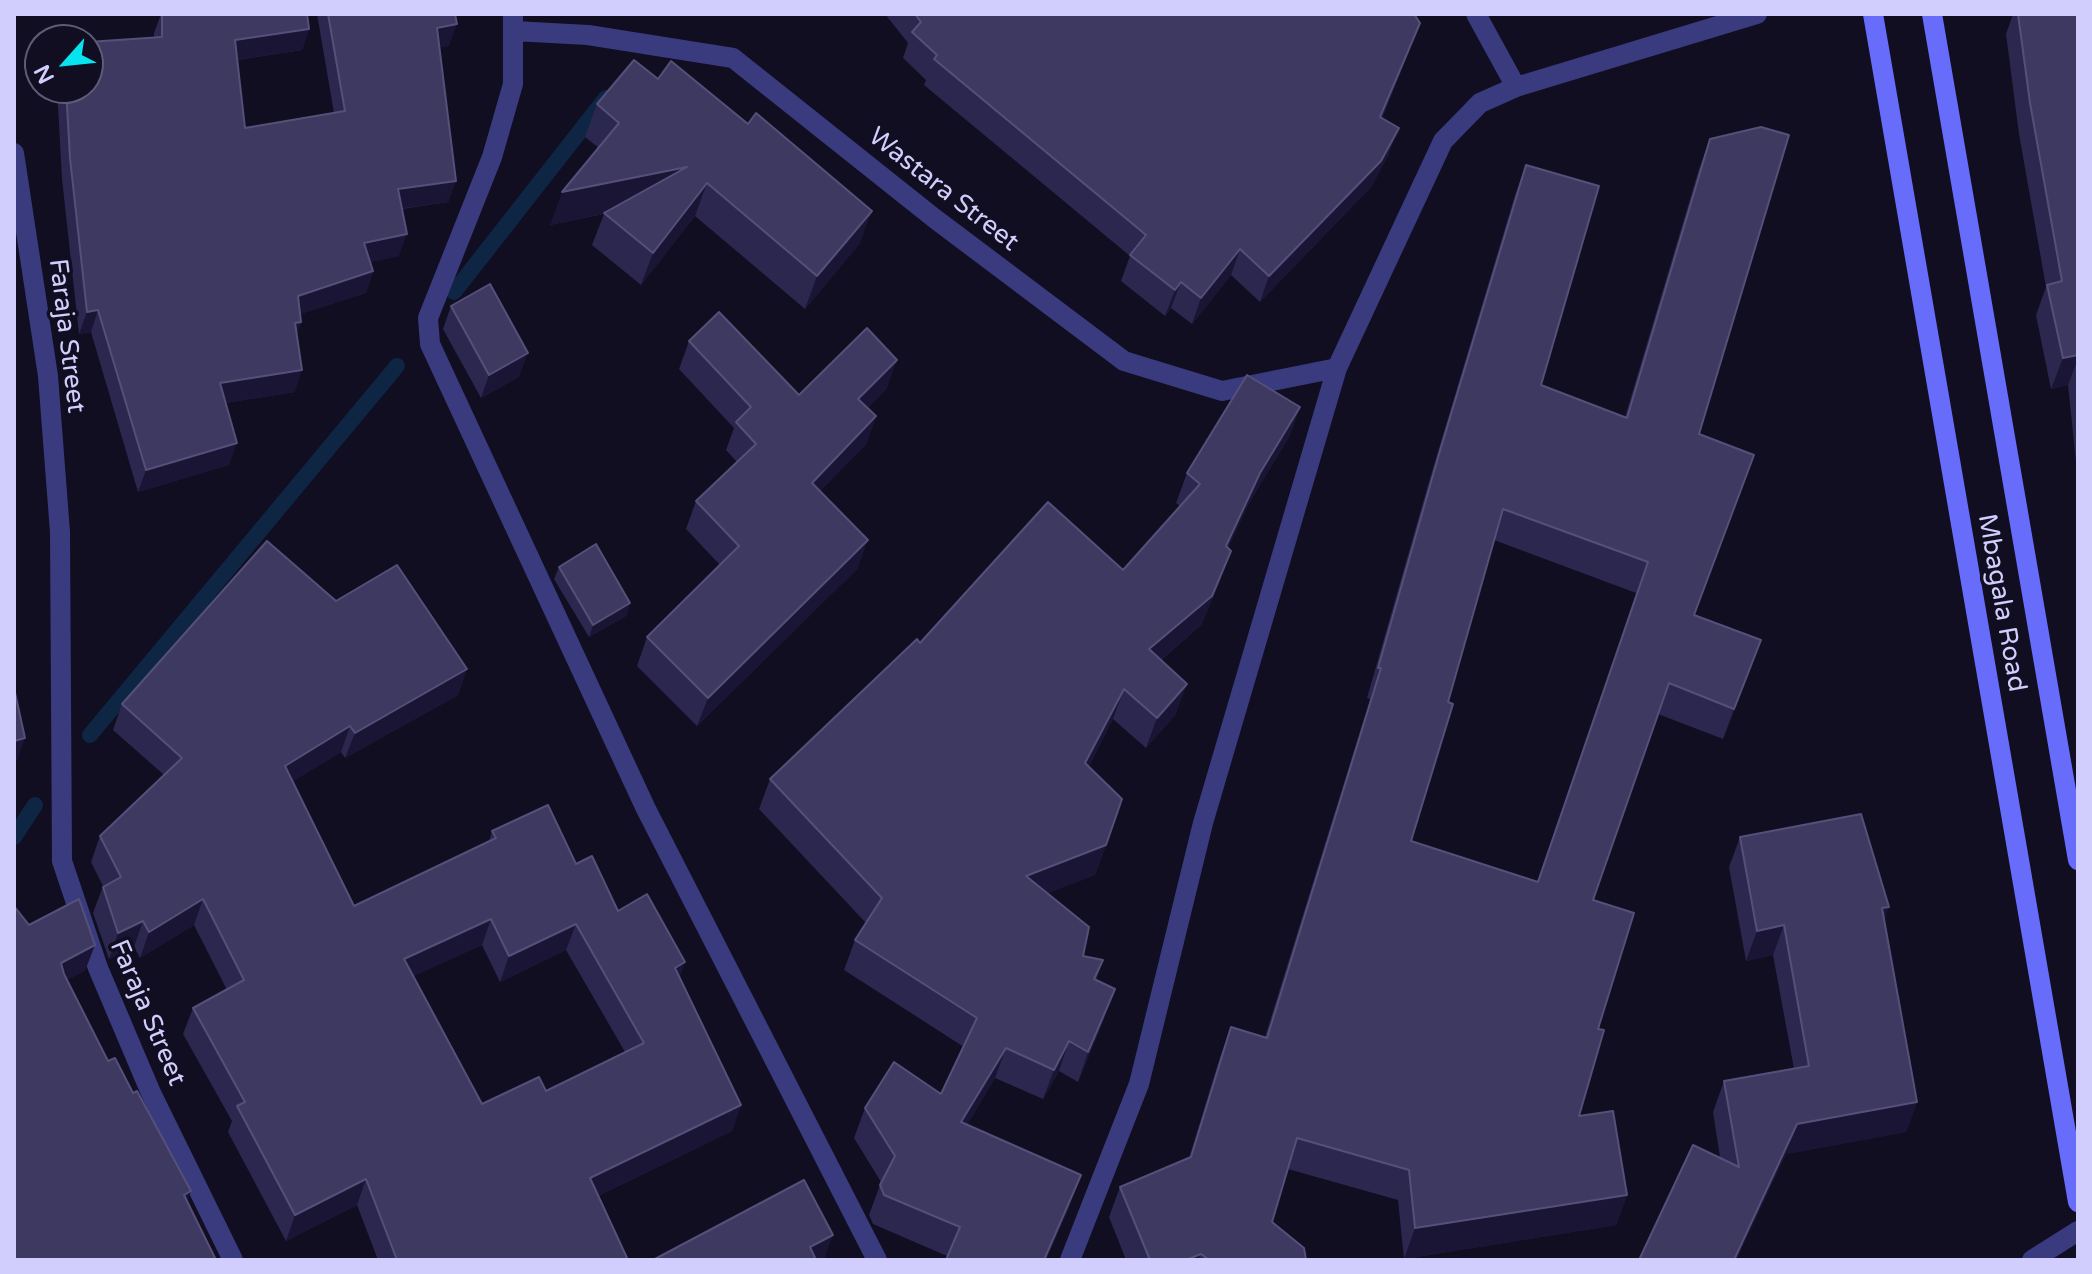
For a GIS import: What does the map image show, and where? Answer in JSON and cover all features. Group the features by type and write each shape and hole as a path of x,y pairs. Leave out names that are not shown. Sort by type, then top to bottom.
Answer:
{"street":[{"path":"1476,14 1516,87"},
{"path":"1070,1260 1139,1084 1203,823 1337,368 1443,141 1480,103 1516,87 1757,14"},
{"name":"Mbagala Road","path":"1873,14 2078,1202"},
{"name":"Mbagala Road","path":"1932,14 2078,860"},
{"path":"513,22 513,84 492,157 428,318 430,344 646,809 877,1260"},
{"name":"Wastara Street","path":"513,22 733,58 934,218 1124,361 1222,391 1337,368"},
{"name":"Faraja Street","path":"14,153 48,376 60,532 62,861 98,968 151,1093 233,1260"},
{"path":"2032,1260 2078,1231"}],"building":[{"path":"162,14 307,14 309,29 235,40 245,128 345,111 328,14 455,14 457,24 437,28 456,181 398,189 407,234 364,243 373,271 298,296 301,322 295,323 302,370 220,383 237,443 146,470 98,310 87,312 67,104 104,104 104,41 162,37"},
{"path":"915,14 1414,14 1420,23 1380,117 1399,128 1381,161 1269,276 1240,249 1201,298 1181,282 1175,290 1130,255 1146,235 934,59 937,55 912,32 921,22"},
{"path":"2018,14 2078,14 2078,355 2063,358 2047,285 2062,281 2030,103"},
{"path":"634,60 658,79 671,61 748,124 756,113 872,211 817,276 707,183 653,253 604,213 687,167 562,192 619,123 597,104"},
{"path":"1761,127 1789,135 1699,434 1754,455 1694,615 1761,640 1734,709 1669,683 1593,900 1634,913 1598,1029 1604,1030 1579,1116 1613,1111 1627,1195 1415,1228 1409,1170 1297,1138 1272,1222 1304,1248 1306,1260 1209,1260 1201,1254 1186,1260 1150,1260 1120,1187 1191,1157 1231,1027 1267,1038 1381,668 1378,668 1439,454 1526,165 1599,186 1541,385 1627,418 1710,139","holes":["1503,509 1648,562 1538,882 1411,841 1453,704 1448,702"]},
{"path":"490,284 528,353 489,375 451,306"},
{"path":"719,312 799,395 867,328 897,360 858,399 876,416 812,483 868,540 708,698 647,637 739,546 696,501 756,444 736,422 751,407 689,341"},
{"path":"1247,375 1300,407 1260,473 1226,546 1231,551 1212,596 1149,649 1187,684 1157,718 1124,689 1085,763 1122,799 1106,845 1026,876 1089,927 1083,956 1103,960 1094,979 1115,989 1088,1052 1069,1041 1054,1070 1006,1048 961,1122 1081,1175 1044,1260 946,1260 960,1227 884,1195 880,1185 895,1156 865,1108 894,1062 941,1094 977,1018 855,940 882,898 770,779 917,639 920,643 1048,502 1123,570 1200,484 1187,473"},
{"path":"267,541 336,601 397,565 467,669 355,733 350,726 285,766 354,906 496,838 492,831 548,805 576,864 592,856 618,911 647,894 685,962 675,968 741,1105 590,1178 628,1260 397,1260 366,1179 295,1215 237,1106 245,1102 193,1008 244,980 203,899 149,932 143,921 118,933 103,887 121,877 100,836 182,758 122,704","holes":["491,919 509,956 576,924 644,1043 546,1091 539,1077 482,1104 404,959"]},
{"path":"596,544 630,603 593,625 559,567"},
{"path":"14,688 25,738 14,741"},
{"path":"1861,814 1889,907 1882,908 1917,1102 1797,1124 1734,1260 1639,1260 1693,1145 1739,1167 1724,1081 1809,1066 1784,925 1757,931 1740,837"},
{"path":"79,899 95,945 61,963 64,974 108,1061 115,1058 133,1093 137,1091 191,1191 184,1195 216,1260 14,1260 14,906 29,925"},
{"path":"804,1180 833,1235 810,1247 816,1260 653,1260"}],"waterway":[{"path":"454,292 606,98"},
{"path":"90,735 397,366"},
{"path":"14,837 35,805"}]}
